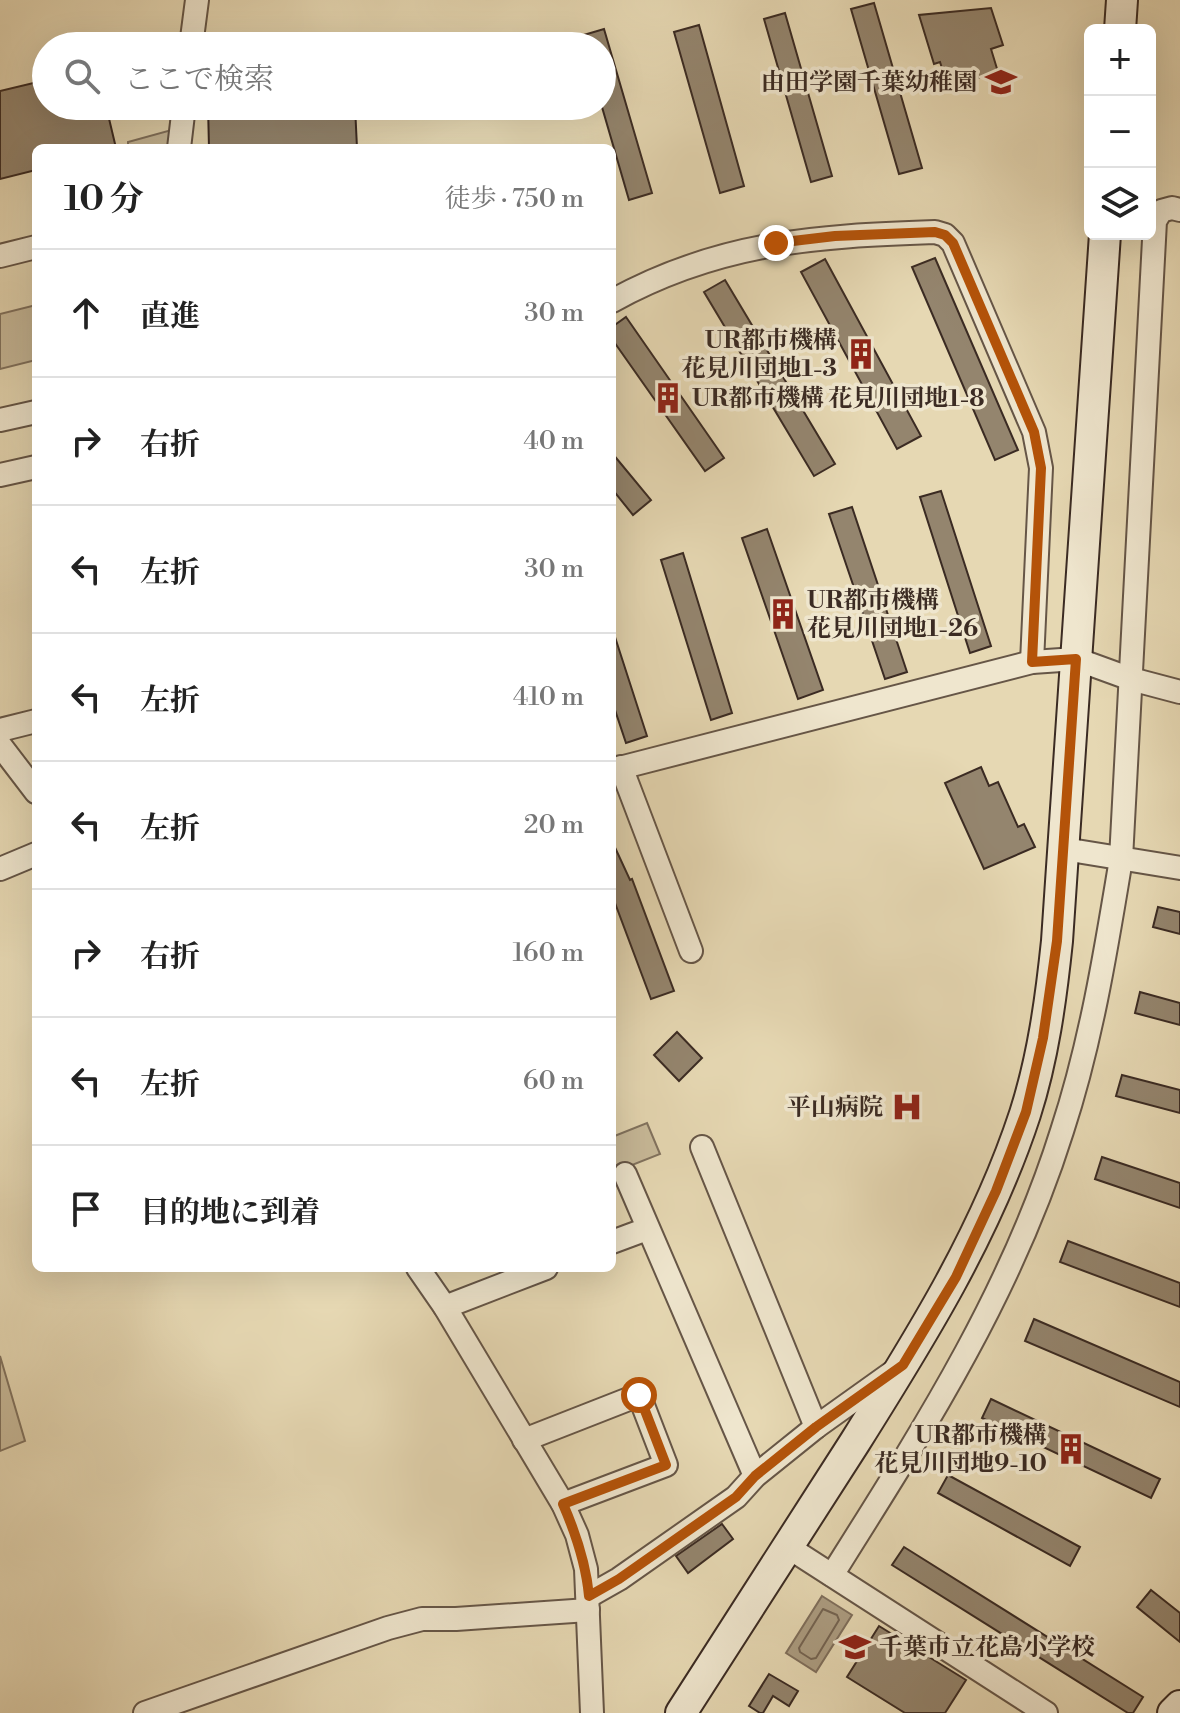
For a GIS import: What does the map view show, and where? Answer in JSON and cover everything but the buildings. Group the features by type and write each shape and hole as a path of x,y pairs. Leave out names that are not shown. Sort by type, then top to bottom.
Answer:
{"street":[{"path":"193,32 197,0"},
{"path":"1120,24 1122,0"},
{"path":"179,144 182,120"},
{"path":"832,1575 962,1363 1001,1285 1063,1131 1104,962 1121,859 1155,221 1161,211 1172,208 1180,210"},
{"path":"616,299 672,272 729,253 776,243 835,236 935,232 945,235 953,243 1034,432 1041,468 1032,662"},
{"path":"681,1713 956,1277 996,1191 1026,1112 1052,988 1105,240"},
{"path":"0,256 32,248"},
{"path":"0,420 32,413"},
{"path":"0,475 32,468"},
{"path":"691,951 617,769 1032,662 1076,659 1131,679 1180,692"},
{"path":"0,730 32,722"},
{"path":"0,745 32,787"},
{"path":"1064,849 1180,868"},
{"path":"0,869 32,856"},
{"path":"702,1147 816,1427"},
{"path":"625,1174 755,1476"},
{"path":"616,1241 647,1229"},
{"path":"421,1272 563,1504 583,1558 589,1603 592,1713"},
{"path":"445,1307 536,1272"},
{"path":"145,1713 388,1628 422,1619 456,1619 589,1603 736,1497 755,1476 816,1427 903,1365"},
{"path":"524,1440 639,1395 666,1465 563,1504"},
{"path":"788,1547 1046,1713"},
{"path":"1173,1713 1180,1706"}],"shaded area":[{"path":"175,129 173,144 128,142"},
{"path":"32,306 32,361 0,369 0,314"},
{"path":"647,1123 660,1154 617,1171 616,1135"},
{"path":"0,1356 25,1441 0,1451"}],"water":[{"path":"822,1596 852,1615 816,1672 786,1653"}],"place":[{"name":"由田学園千葉幼稚園","path":"1001,82"},
{"name":"UR都市機構 花見川団地1-3","path":"861,354"},
{"name":"UR都市機構 花見川団地1-8","path":"668,398"},
{"name":"UR都市機構 花見川団地1-26","path":"783,614"},
{"name":"平山病院","path":"907,1107"},
{"name":"UR都市機構 花見川団地9-10","path":"1071,1449"},
{"name":"千葉市立花島小学校","path":"855,1647"}],"route":[{"path":"639,1395 666,1465 563,1504 577,1535 589,1596 619,1579 736,1497 755,1476 816,1427 903,1365 956,1277 996,1191 1026,1112 1053,979 1076,659 1032,662 1041,468 1034,432 953,243 945,235 935,232 835,236 776,243"}]}
